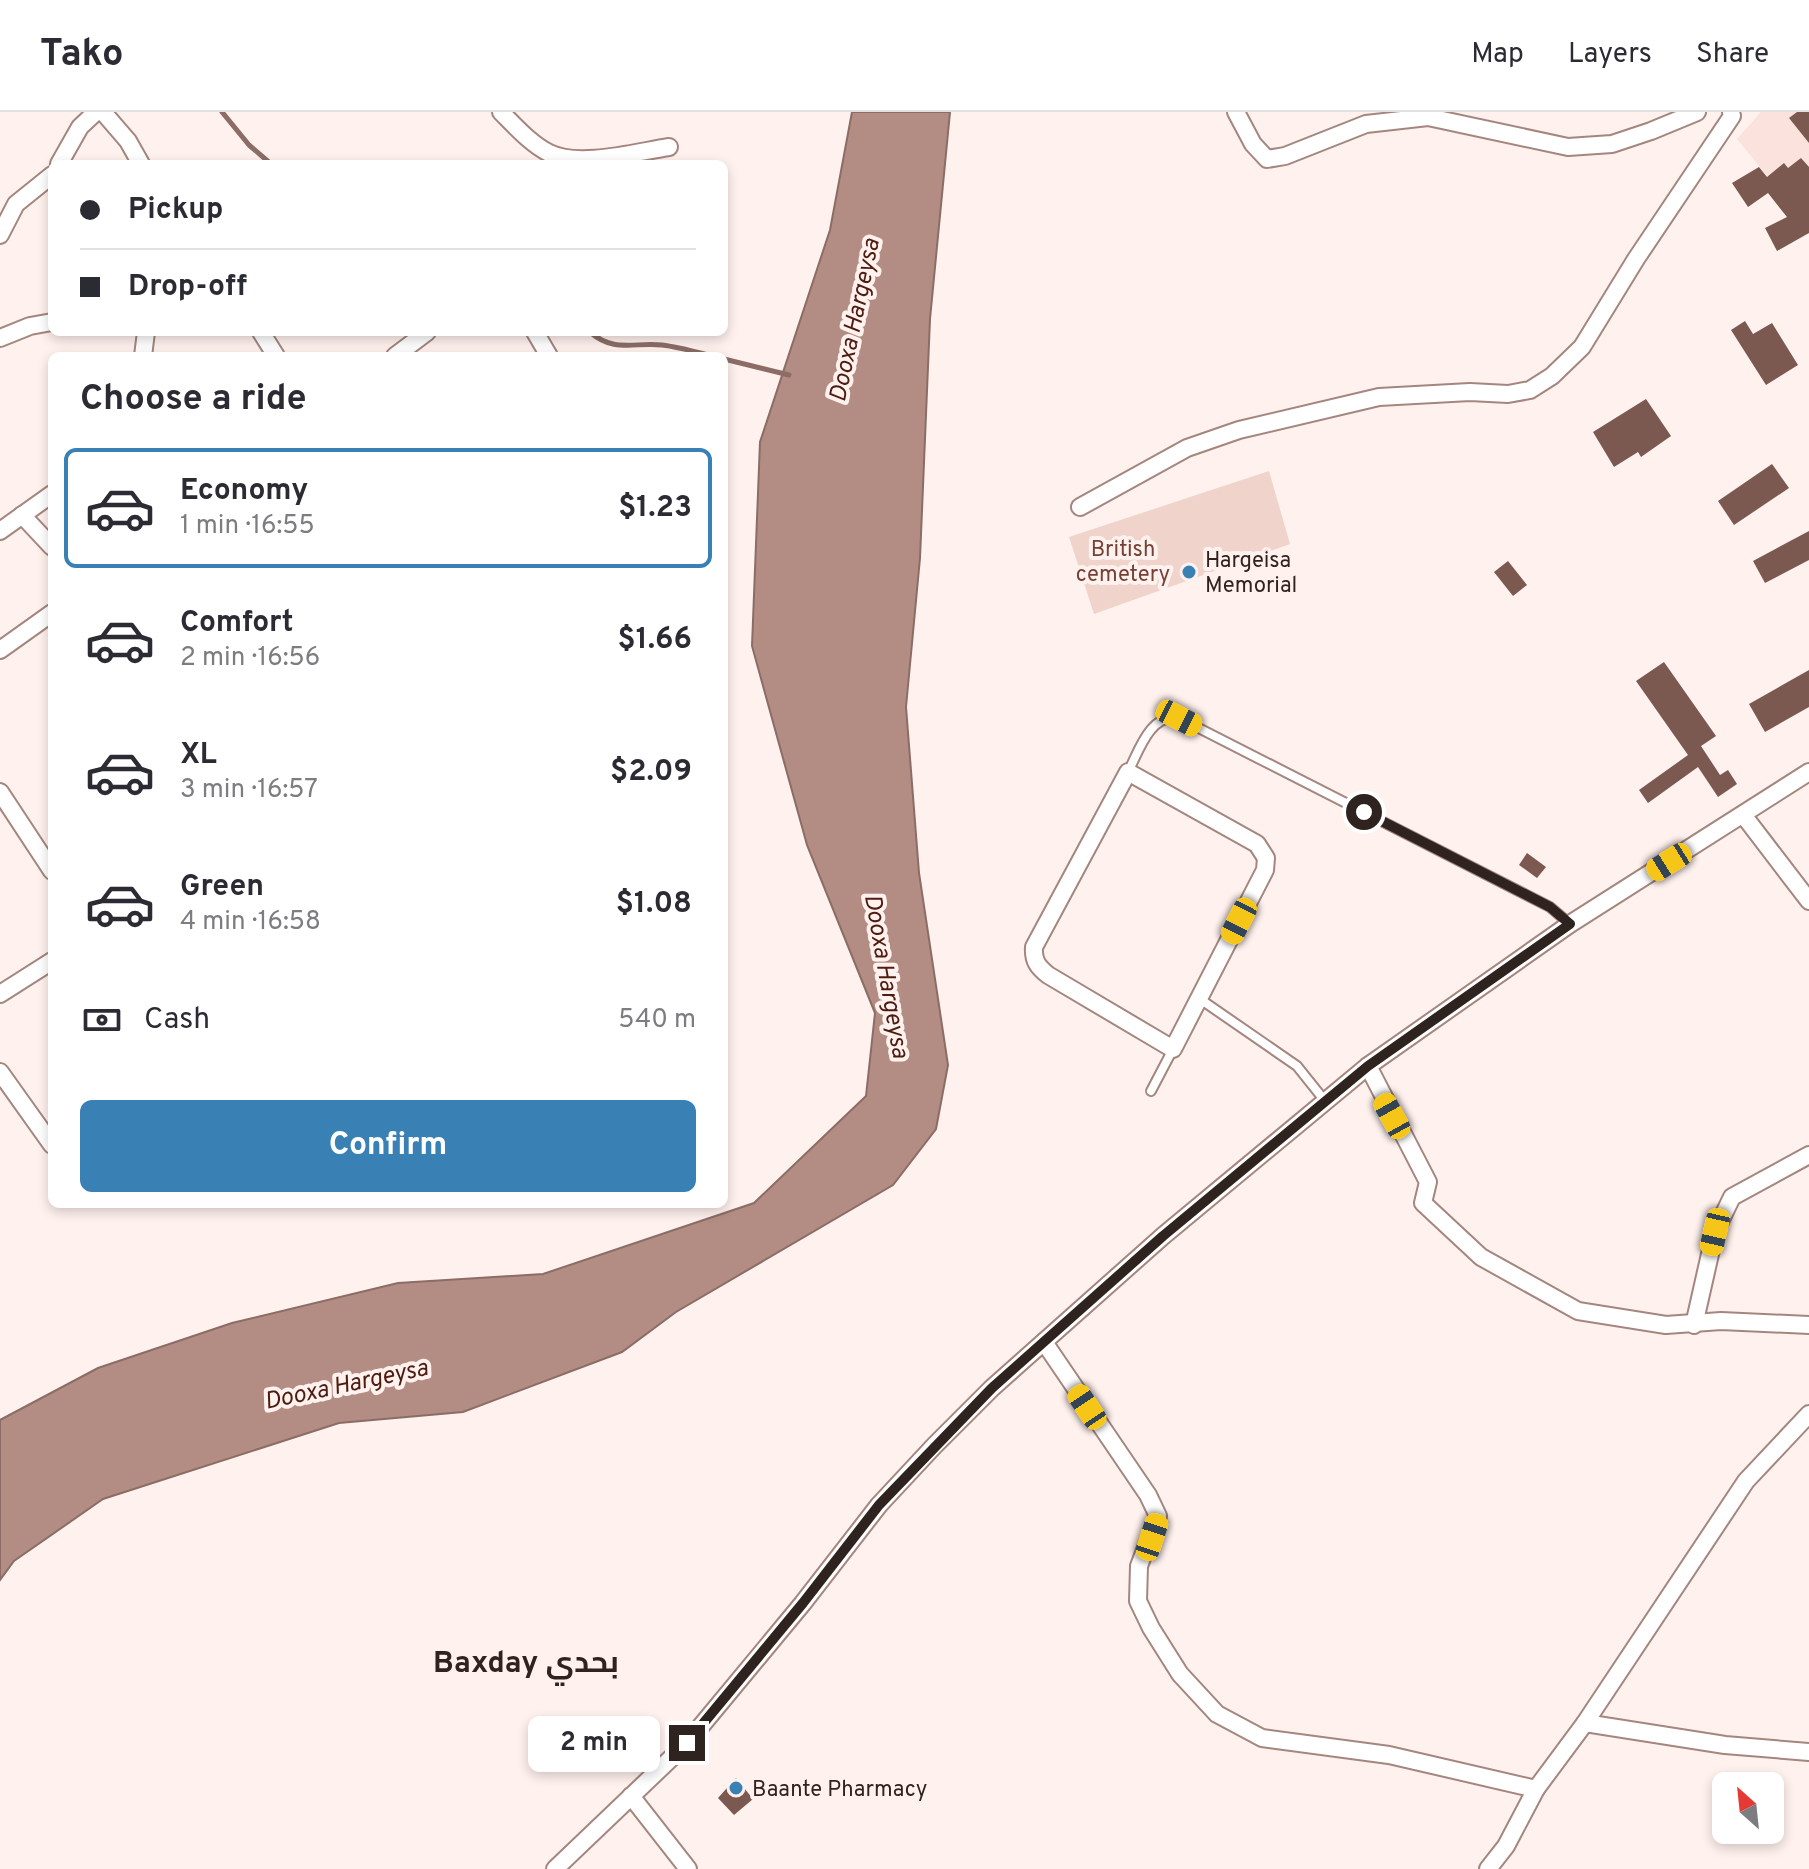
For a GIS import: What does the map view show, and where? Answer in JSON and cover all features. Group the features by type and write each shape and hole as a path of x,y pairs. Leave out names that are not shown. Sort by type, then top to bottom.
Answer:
{"street":[{"path":"61,160 80,127 96,112"},
{"path":"103,112 128,141 139,160"},
{"path":"501,112 535,144 553,155 581,160 669,147"},
{"path":"1236,112 1253,144 1267,159 1285,156 1364,118 1428,117 1568,147 1612,144 1697,112"},
{"path":"1080,507 1187,448 1239,430 1379,397 1470,392 1508,394 1530,390 1552,376 1582,347 1636,259 1732,116 1731,112"},
{"path":"0,235 16,204 48,178"},
{"path":"0,338 48,323"},
{"path":"400,352 422,336"},
{"path":"0,531 48,497"},
{"path":"22,515 48,543"},
{"path":"0,650 48,616"},
{"path":"1128,772 1257,844 1266,858 1265,870 1173,1049 1048,975 1033,956 1034,947 1128,772"},
{"path":"563,1866 687,1743 879,1505 992,1388 1163,1236 1368,1066 1570,924 1809,772"},
{"path":"0,792 48,865"},
{"path":"1744,816 1809,901"},
{"path":"0,994 48,964"},
{"path":"1368,1066 1428,1182 1423,1203 1481,1257 1578,1311 1626,1321 1666,1325 1721,1321 1809,1325"},
{"path":"0,1072 48,1139"},
{"path":"1694,1325 1715,1232 1732,1197 1809,1155"},
{"path":"1044,1342 1148,1495 1158,1516 1139,1566 1138,1601 1180,1674 1217,1714 1262,1738 1389,1755 1536,1789"},
{"path":"1488,1869 1506,1846 1536,1789 1585,1723 1746,1481 1809,1414"},
{"path":"1585,1723 1725,1745 1780,1752 1809,1752"},
{"path":"631,1796 688,1869"}],"lane":[{"path":"1128,772 1151,729 1169,716 1179,718 1550,907 1570,924"},
{"path":"1200,999 1297,1066 1325,1102"},
{"path":"1151,1091 1173,1049"}],"shaded area":[{"path":"1761,112 1809,112 1809,227 1737,139"}],"green space":[{"name":"British cemetery","path":"1269,471 1290,544 1094,614 1069,537"}],"water":[{"name":"Dooxa Hargeysa","path":"852,112 950,112 930,319 920,558 906,707 919,873 948,1065 936,1129 893,1185 676,1312 622,1352 463,1412 339,1423 103,1499 14,1561 0,1580 0,1420 98,1368 232,1323 398,1283 543,1274 754,1203 866,1096 875,1013 807,845 752,646 760,442 830,230"}],"building":[{"path":"1797,112 1809,112 1809,143 1789,118"},
{"path":"1801,158 1809,167 1809,233 1777,251 1765,228 1787,217 1768,193 1748,207 1732,183 1759,167 1767,177 1784,163 1788,168"},
{"path":"1745,321 1753,334 1772,323 1798,365 1766,385 1731,330"},
{"path":"1646,399 1671,436 1641,457 1638,452 1614,467 1593,432"},
{"path":"1772,464 1789,488 1734,525 1718,501"},
{"path":"1809,531 1809,560 1765,583 1753,561"},
{"path":"1508,561 1527,585 1513,596 1494,572"},
{"path":"1664,662 1716,736 1701,746 1720,775 1728,770 1737,784 1718,797 1698,767 1648,803 1639,790 1688,755 1636,681"},
{"path":"1809,670 1809,707 1765,732 1749,704"},
{"path":"1527,853 1546,867 1537,878 1519,865"},
{"name":"Baante Pharmacy","path":"736,1778 753,1799 734,1815 718,1798"}],"waterway":[{"path":"222,112 249,145 266,160"},
{"path":"596,336 616,345 652,344 696,352"},
{"path":"728,360 789,375"}],"place":[{"name":"Hargeisa Memorial","path":"1189,572"},
{"name":"Baante Pharmacy","path":"736,1788"}],"district":[{"name":"Baxday بحدي","path":"526,1662"}],"route":[{"path":"687,1743 879,1505 992,1388 1163,1236 1368,1066 1570,924 1550,907 1364,812"}]}
